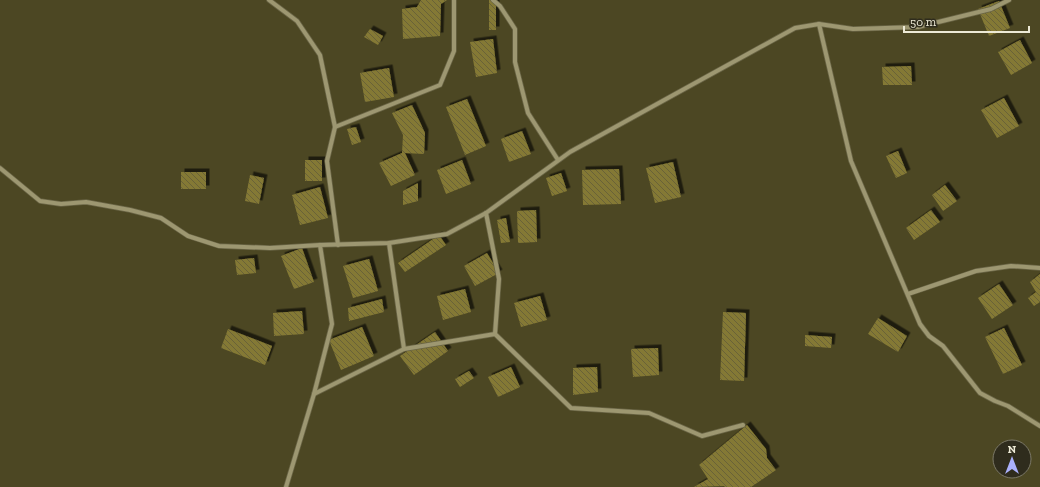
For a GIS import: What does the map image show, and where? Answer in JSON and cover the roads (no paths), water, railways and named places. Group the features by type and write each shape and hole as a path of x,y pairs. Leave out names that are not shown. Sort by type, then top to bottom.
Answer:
{"street":[{"path":"269,0 297,21 320,55 335,127 326,161 338,245"},
{"path":"335,127 440,85 454,51 454,0"},
{"path":"494,0 500,6 515,29 515,62 528,113 558,160"},
{"path":"0,168 40,201 61,204 86,202 130,210 161,218 188,236 219,246 270,248 389,243 447,234 486,213 570,152 795,28 819,24 853,29 918,27 991,9 1009,0"},
{"path":"819,24 851,161 920,324 929,336 943,346 980,393 1008,406 1040,426"},
{"path":"486,213 499,279 495,334 571,408 649,413 702,436 743,425"},
{"path":"389,243 404,349"},
{"path":"286,487 314,394 332,324 320,245"},
{"path":"908,294 976,271 1011,266 1040,268"},
{"path":"314,394 404,349 495,334"}]}
